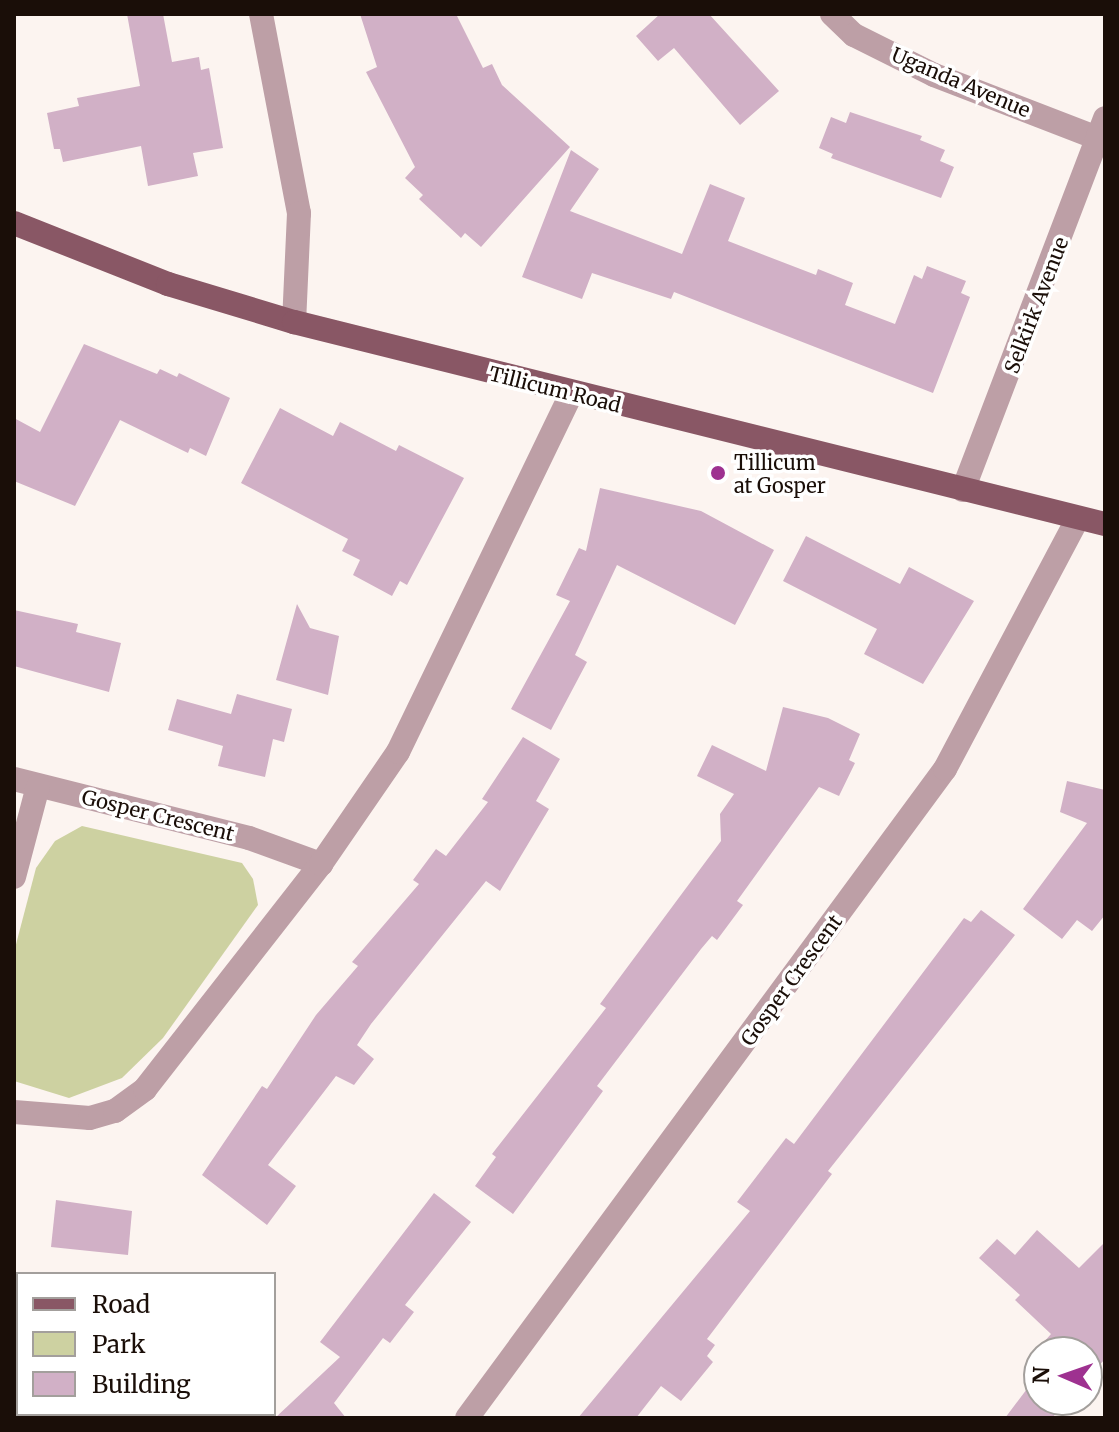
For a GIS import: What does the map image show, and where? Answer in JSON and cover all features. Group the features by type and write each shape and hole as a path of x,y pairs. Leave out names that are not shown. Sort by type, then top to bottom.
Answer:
{"main road":[{"name":"Tillicum Road","path":"14,223 168,284 294,322 571,394 1105,524"}],"street":[{"path":"261,14 299,213 294,322"},
{"name":"Uganda Avenue","path":"832,14 854,35 934,75 1101,128"},
{"name":"Selkirk Avenue","path":"963,490 1031,323 1101,128"},
{"path":"14,1112 90,1118 115,1111 145,1089 321,864 398,752 571,394"},
{"name":"Gosper Crescent","path":"467,1418 945,769 1078,518"},
{"name":"Gosper Crescent","path":"14,779 249,838 321,864"},
{"path":"14,877 38,786"}],"green space":[{"path":"82,826 242,863 253,879 258,905 163,1038 122,1078 69,1098 14,1081 14,952 36,868 55,841"}],"building":[{"path":"127,14 163,14 172,62 199,57 201,70 209,68 223,148 193,153 198,176 148,186 141,146 63,162 60,149 54,149 47,113 79,106 77,98 140,86"},
{"path":"360,14 456,14 483,68 492,64 502,85 570,147 481,247 465,233 461,238 419,199 423,195 405,178 415,167 366,72 377,67"},
{"path":"660,14 709,14 779,91 740,125 674,48 658,61 636,36"},
{"path":"850,112 922,136 920,140 945,150 940,161 954,167 941,198 831,158 833,154 819,148 831,117 846,123"},
{"path":"571,150 599,169 570,211 682,254 710,184 745,198 728,241 816,275 818,269 853,283 845,305 895,324 914,275 922,279 927,266 966,281 961,293 970,297 933,393 674,292 671,299 592,273 582,299 522,277"},
{"path":"84,344 157,374 160,369 177,377 179,373 230,398 206,456 190,448 188,453 120,420 75,506 14,481 14,418 40,432"},
{"path":"280,408 333,436 340,422 396,451 399,445 464,478 407,585 400,581 392,596 353,575 360,560 342,551 348,539 241,483"},
{"path":"600,488 701,511 774,550 735,625 617,565 575,655 587,662 551,730 511,709 570,601 556,595 579,548 586,551"},
{"path":"806,536 900,584 909,567 974,601 923,684 864,654 877,629 783,581"},
{"path":"297,604 310,628 339,636 328,695 276,680"},
{"path":"14,610 78,624 76,632 121,643 109,692 14,666"},
{"path":"237,694 292,709 284,742 273,739 265,777 218,766 223,746 168,730 177,699 231,714"},
{"path":"783,707 828,718 860,734 849,760 855,763 839,796 819,787 737,901 743,905 717,940 712,936 701,949 597,1086 603,1091 513,1214 475,1186 496,1157 492,1154 606,1008 600,1004 721,841 720,814 734,794 697,776 712,745 766,771"},
{"path":"523,737 560,759 536,801 549,809 500,891 486,881 371,1024 357,1045 374,1059 354,1085 336,1076 268,1165 296,1186 267,1225 202,1175 262,1086 267,1089 316,1015 358,966 352,962 419,884 413,880 436,849 446,856 488,802 482,799"},
{"path":"1067,781 1105,790 1105,915 1092,931 1077,920 1062,939 1023,909 1087,823 1060,812"},
{"path":"981,910 1015,935 828,1171 832,1174 707,1339 715,1345 707,1356 713,1362 681,1401 661,1386 636,1418 578,1418 750,1211 737,1202 786,1138 794,1144 964,918 971,922"},
{"path":"434,1193 471,1222 405,1305 414,1312 390,1343 383,1338 334,1403 346,1418 275,1418 340,1357 320,1342"},
{"path":"56,1200 132,1211 128,1255 51,1247"},
{"path":"1037,1230 1079,1268 1105,1242 1103,1361 1103,1336 1049,1336 1051,1334 1015,1300 1020,1295 979,1258 997,1239 1015,1255"},
{"path":"1023,1394 1023,1416 1054,1416 1052,1418 1005,1418"}],"place":[{"name":"Tillicum at Gosper","path":"718,473"}]}
